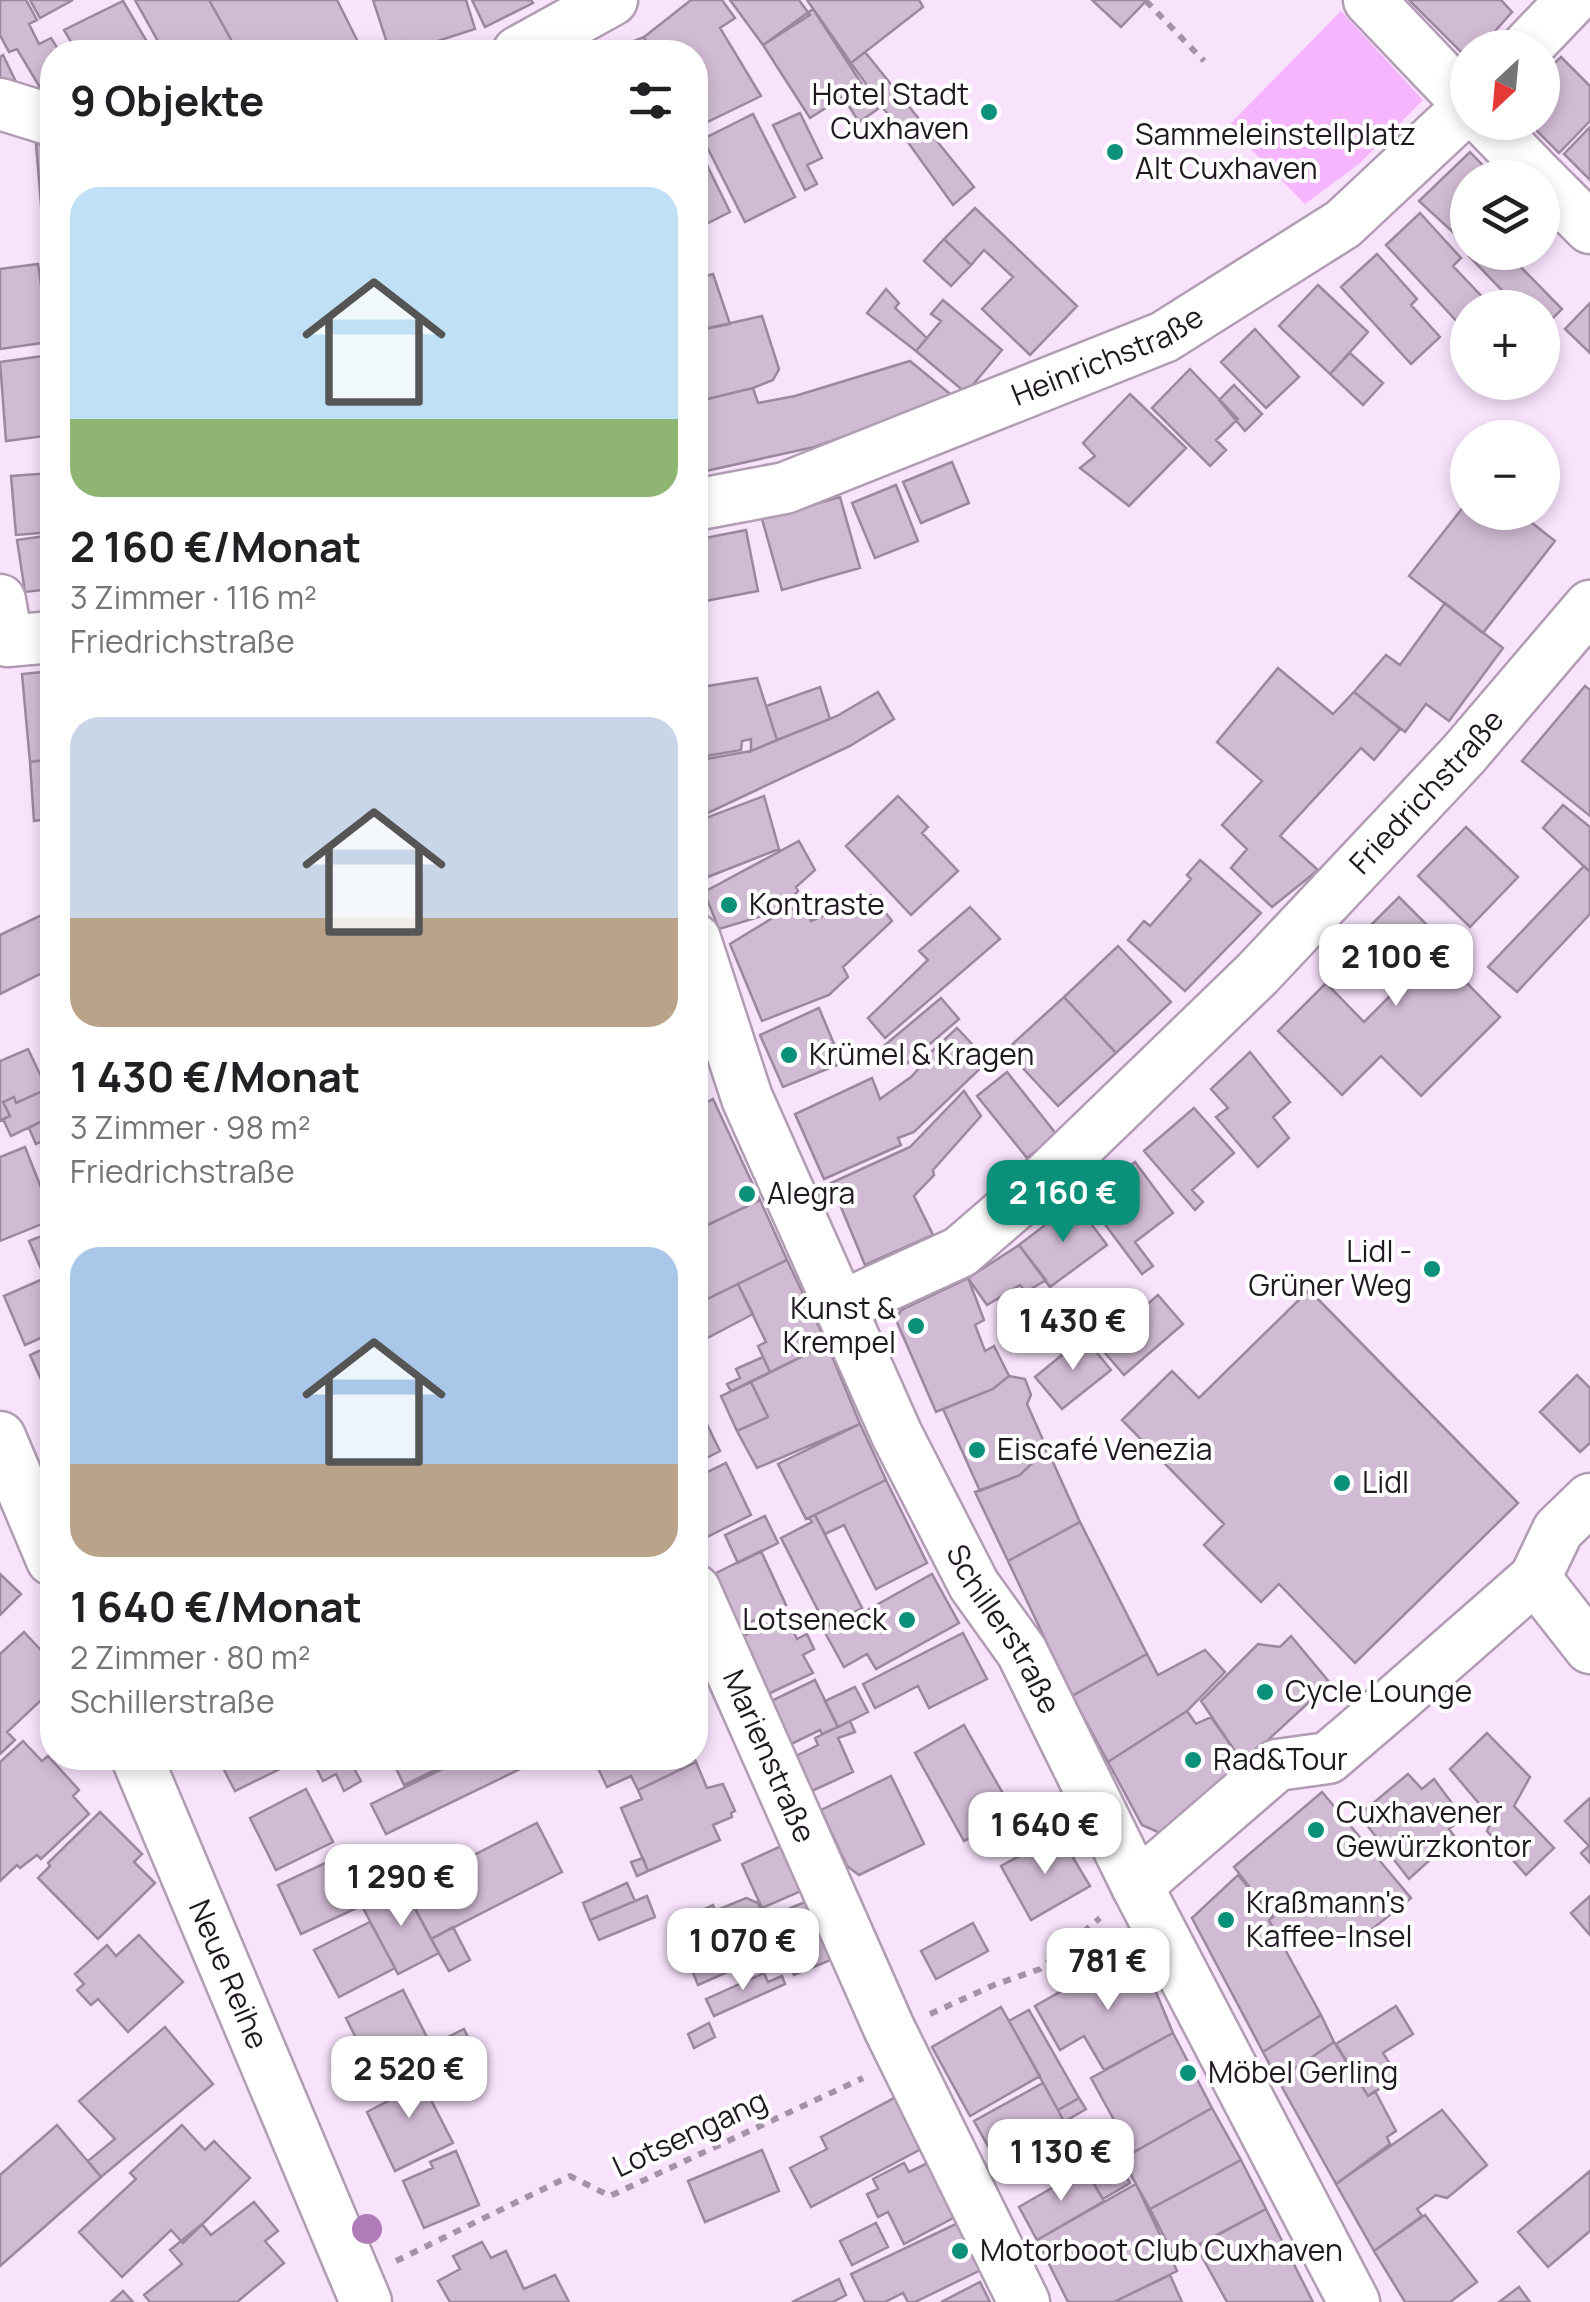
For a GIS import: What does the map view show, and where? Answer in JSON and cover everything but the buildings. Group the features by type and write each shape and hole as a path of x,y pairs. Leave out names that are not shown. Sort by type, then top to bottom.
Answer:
{"street":[{"path":"540,40 612,0"},
{"path":"1370,0 1450,87"},
{"path":"1543,30 1572,0"},
{"path":"0,104 40,116"},
{"name":"Heinrichstraße","path":"708,503 785,488 1164,337 1344,224 1450,123"},
{"path":"1503,140 1523,160"},
{"path":"1560,198 1590,228"},
{"path":"0,600 8,641 40,638"},
{"name":"Friedrichstraße","path":"840,1307 960,1252 1048,1176 1257,974 1463,756 1590,606"},
{"name":"Schillerstraße","path":"708,979 747,1098 936,1513 974,1586 1022,1652 1137,1886 1354,2302"},
{"path":"0,1437 40,1532"},
{"path":"1137,1886 1277,1765 1328,1758 1535,1578 1558,1530 1590,1499"},
{"path":"1535,1578 1590,1648"},
{"name":"Marienstraße","path":"708,1619 890,2028 1024,2302"},
{"name":"Neue Reihe","path":"141,1770 362,2291"}],"path":[{"path":"1146,1 1204,61"},
{"path":"890,2028 1040,1969 1137,1886"},
{"name":"Lotsengang","path":"362,2291 570,2176 610,2196 872,2074"}],"shaded area":[{"path":"1341,11 1423,100 1359,164 1305,204 1228,126"}],"place":[{"name":"Hotel Stadt Cuxhaven","path":"989,112"},
{"name":"Sammeleinstellplatz Alt Cuxhaven","path":"1115,152"},
{"name":"Kontraste","path":"729,905"},
{"name":"Krümel & Kragen","path":"789,1055"},
{"name":"Alegra","path":"747,1194"},
{"name":"Lidl - Grüner Weg","path":"1432,1269"},
{"name":"Kunst & Krempel","path":"916,1326"},
{"name":"Eiscafé Venezia","path":"977,1450"},
{"name":"Lidl","path":"1342,1483"},
{"name":"Lotseneck","path":"907,1620"},
{"name":"Cycle Lounge","path":"1265,1692"},
{"name":"Rad&Tour","path":"1193,1760"},
{"name":"Cuxhavener Gewürzkontor","path":"1316,1830"},
{"name":"Kraßmann's Kaffee-Insel","path":"1226,1920"},
{"name":"Möbel Gerling","path":"1188,2073"},
{"name":"Motorboot Club Cuxhaven","path":"960,2251"}]}
